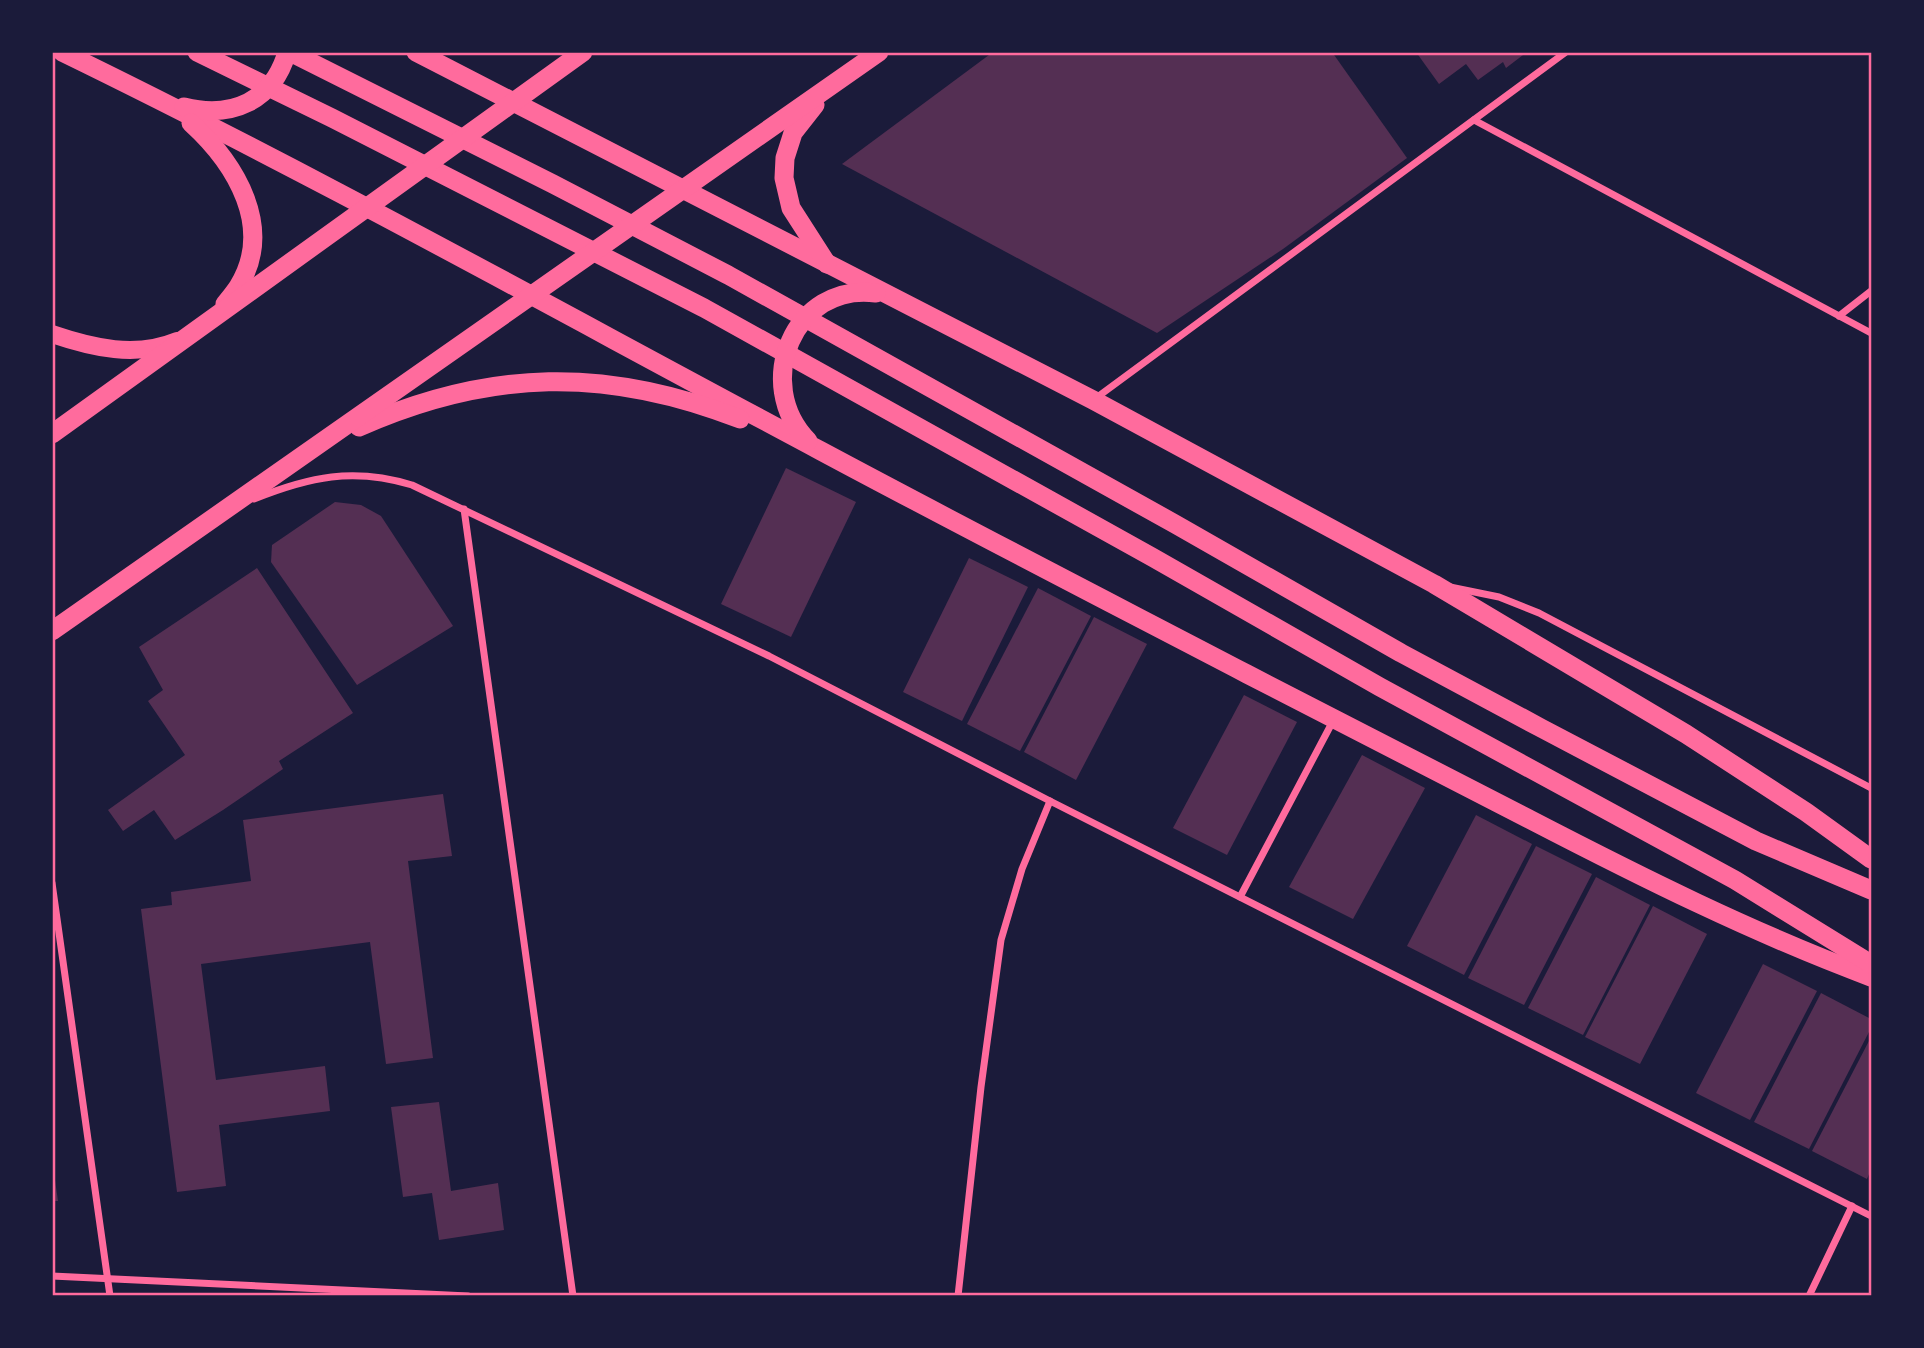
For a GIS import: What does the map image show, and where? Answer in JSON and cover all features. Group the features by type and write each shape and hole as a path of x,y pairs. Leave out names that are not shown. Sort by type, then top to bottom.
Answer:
{"highway":[{"path":"62,52 150,95 532,295 823,452 1613,862 1713,912 1871,978"},
{"path":"197,52 704,308 1140,550 1380,687 1735,880 1871,964"},
{"path":"150,95 197,110 232,109 249,103 263,92 275,79 289,52 553,184 727,275 1401,653 1756,841 1871,890"},
{"path":"416,52 1093,400 1434,584 1686,734 1806,812 1871,859"},
{"path":"52,434 583,52"},
{"path":"52,631 879,52"},
{"path":"828,265 791,208 783,169 793,133 832,85"},
{"path":"150,95 183,116 215,148 232,169 245,194 251,218 253,241 248,265 238,287 198,330"},
{"path":"823,452 806,439 793,421 785,401 781,380 783,358 791,338 803,320 820,305 839,295 860,291 878,293 901,302"},
{"path":"319,444 400,410 447,395 491,386 559,382 617,385 677,397 823,452"}],"main road":[{"path":"52,334 89,345 136,351 158,348 198,330"}],"street":[{"path":"1093,400 1566,52"},
{"path":"1474,120 1871,333"},
{"path":"1839,316 1871,291"},
{"path":"228,509 289,486 328,476 370,476 412,485 769,656 1871,1216"},
{"path":"464,509 573,1296"},
{"path":"1434,584 1499,597 1539,613 1871,788"},
{"path":"1240,897 1334,719"},
{"path":"958,1296 981,1087 1001,940 1022,869 1050,801"},
{"path":"52,883 110,1296"},
{"path":"1809,1296 1852,1206"},
{"path":"52,1276 468,1296"}],"building":[{"path":"993,52 1332,52 1407,158 1283,249 1157,333 842,164"},
{"path":"1416,52 1527,52 1506,68 1503,62 1478,80 1466,64 1439,84"},
{"path":"786,468 856,502 791,637 721,604"},
{"path":"335,502 361,505 381,516 453,626 357,685 271,562 272,545"},
{"path":"969,558 1028,587 962,721 903,692"},
{"path":"257,568 353,713 279,761 283,769 175,840 154,810 123,831 108,810 185,755 148,701 163,690 139,647"},
{"path":"1038,588 1091,616 1020,751 967,724"},
{"path":"1094,617 1147,644 1076,780 1024,752"},
{"path":"1244,695 1297,722 1227,855 1173,828"},
{"path":"1362,755 1425,788 1353,919 1289,887"},
{"path":"443,794 452,856 408,861 433,1058 386,1064 370,942 201,964 216,1080 325,1066 330,1111 219,1125 226,1186 177,1192 141,909 172,905 171,892 251,881 243,820"},
{"path":"1476,815 1532,844 1464,975 1407,946"},
{"path":"1536,846 1592,874 1524,1005 1468,978"},
{"path":"1596,877 1650,905 1583,1035 1528,1008"},
{"path":"1653,906 1707,934 1640,1064 1585,1037"},
{"path":"1763,964 1817,991 1750,1120 1696,1093"},
{"path":"1821,993 1871,1019 1871,1028 1809,1149 1754,1122"},
{"path":"1871,1037 1871,1169 1867,1179 1812,1151"},
{"path":"439,1102 451,1191 498,1183 504,1230 439,1240 432,1193 403,1197 391,1107"},
{"path":"54,1173 58,1201 52,1201"}]}
